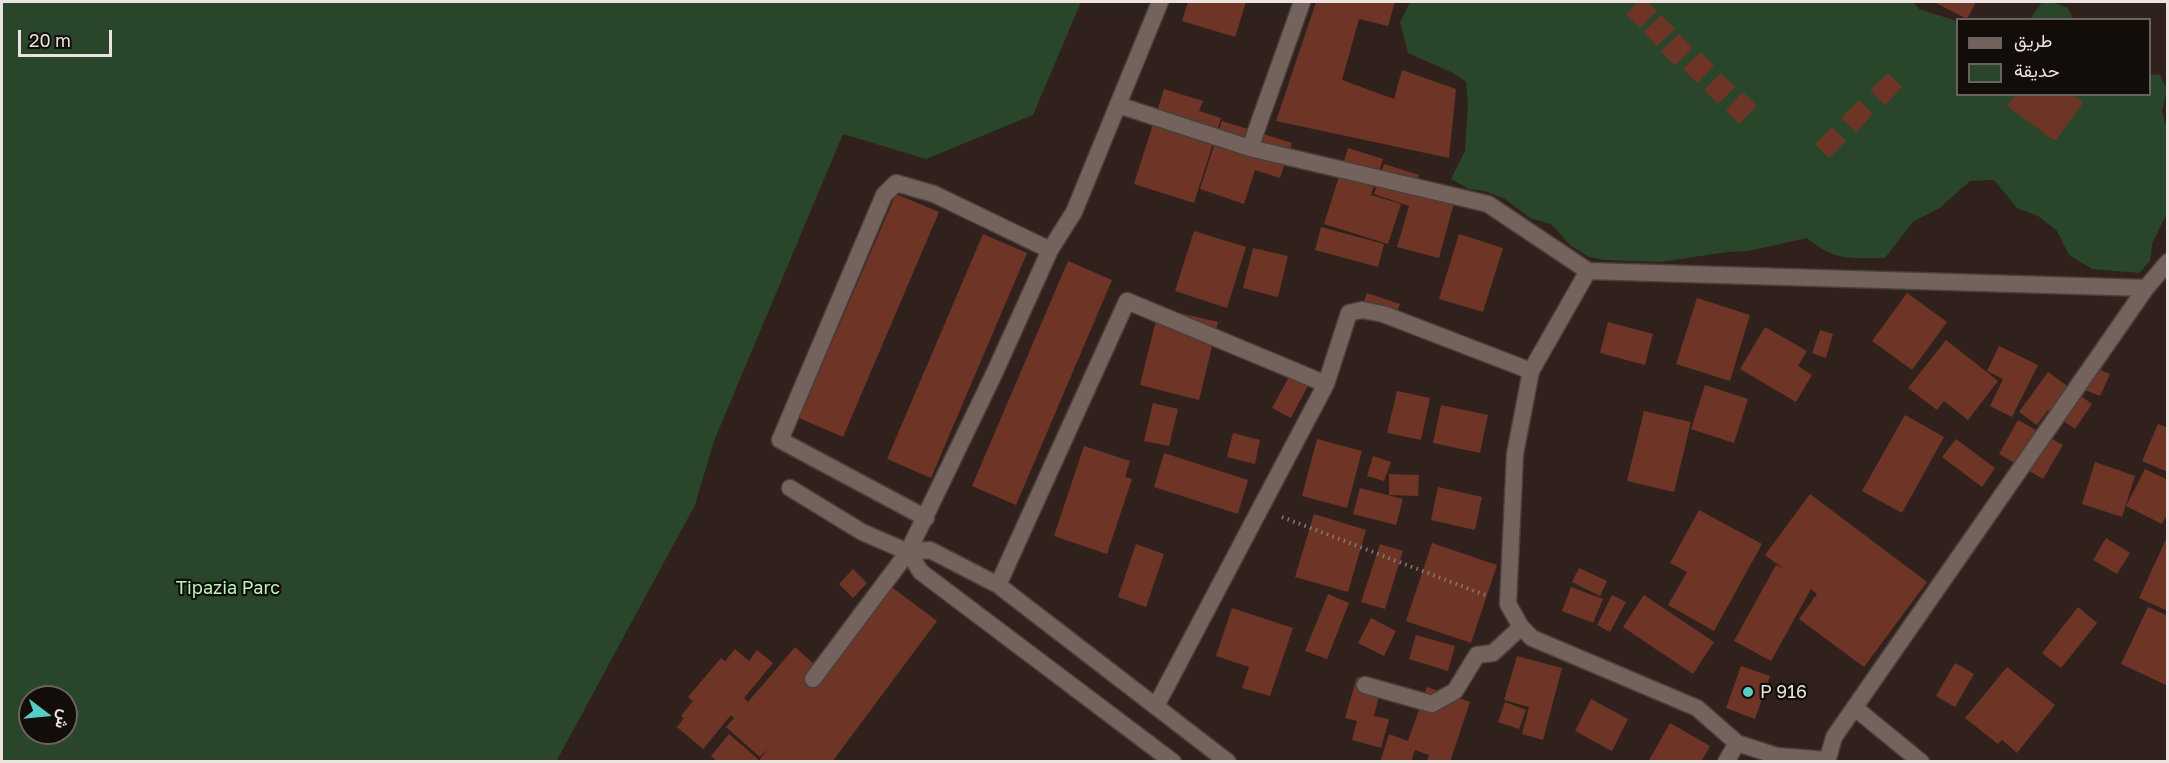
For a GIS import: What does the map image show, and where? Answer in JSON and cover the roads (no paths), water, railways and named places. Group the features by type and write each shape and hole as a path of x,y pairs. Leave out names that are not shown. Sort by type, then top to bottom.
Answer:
{"street":[{"path":"813,679 908,552 926,518 1050,250 1074,212 1160,2"},
{"path":"1250,148 1302,2"},
{"path":"1118,105 1250,148 1488,204 1588,271 2146,288"},
{"path":"926,518 780,440 884,195 896,183 934,194 1050,250"},
{"path":"1588,271 1531,370 1515,454 1508,604 1521,627 1532,638 1698,708 1737,743 1777,756 1827,761 1834,737 2146,288 2168,262"},
{"path":"998,585 1127,301 1326,384"},
{"path":"1156,706 1262,510 1326,384 1349,313 1362,310 1383,314 1531,370"},
{"path":"790,488 862,532 908,552 930,550 998,585 1228,762"},
{"path":"908,552 921,572 1173,762"},
{"path":"1365,685 1432,704 1455,691 1477,655 1493,653 1521,627"},
{"path":"1855,708 1922,762"},
{"path":"1726,762 1737,743"}],"place":[{"name":"P 916","path":"1748,692"}],"park label":[{"name":"Tipazia Parc","path":"228,588"}]}
